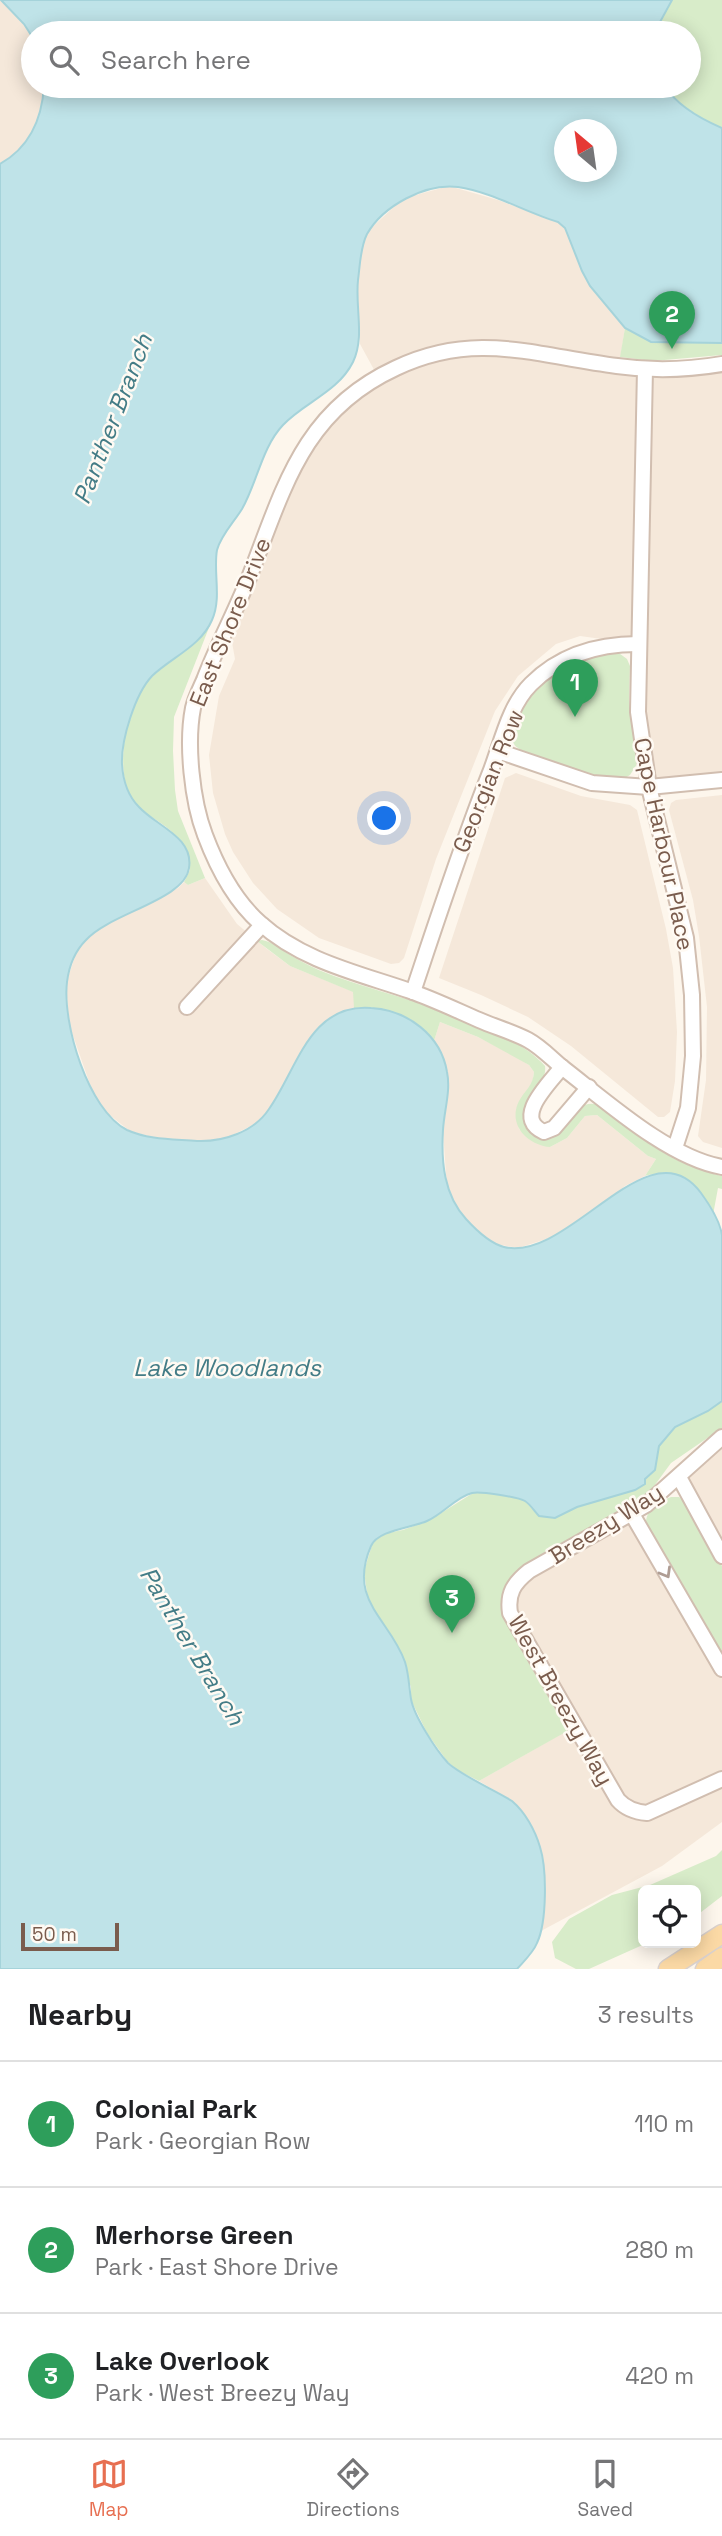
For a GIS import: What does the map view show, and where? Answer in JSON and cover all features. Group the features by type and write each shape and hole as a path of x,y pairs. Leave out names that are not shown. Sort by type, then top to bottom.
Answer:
{"main road":[{"path":"668,1969 722,1934"},
{"path":"705,1969 722,1957"}],"street":[{"name":"East Shore Drive","path":"722,364 699,368 645,369 488,346 439,353 399,366 362,387 325,419 293,465 249,579 193,708 190,764 197,814 216,863 243,905 262,925 306,955 413,992 530,1041 646,1131 712,1166 722,1167"},
{"name":"Cape Harbour Place","path":"645,369 638,712 649,787 686,938 692,996 693,1056 688,1108 675,1148"},
{"name":"Georgian Row","path":"413,992 460,849 511,715 531,684 558,663 583,650 613,643 638,644"},
{"path":"498,751 592,783 649,787 722,779"},
{"path":"187,1007 262,925"},
{"path":"562,1067 532,1107 529,1119 534,1128 544,1132 554,1128 589,1087"},
{"name":"Breezy Way","path":"518,1580 529,1571 632,1514 679,1477 722,1437"},
{"path":"679,1477 722,1556"},
{"path":"632,1514 722,1669"},
{"name":"West Breezy Way","path":"518,1580 508,1601 510,1613 618,1800 634,1812 647,1813 722,1779"}],"shaded area":[{"path":"0,0 43,0 37,21 21,21 21,98 62,98 0,207"},
{"path":"449,186 498,200 565,227 590,286 625,328 619,367 722,364 722,780 649,787 638,644 580,636 556,644 518,676 495,711 436,859 404,958 399,963 391,964 319,938 277,909 253,883 225,834 213,793 209,755 219,696 235,659 228,620 282,492 325,419 378,377 360,344 357,289 363,243 369,230 396,205 412,196"},
{"path":"516,773 581,796 630,805 637,810 673,968 677,1032 675,1081 670,1112 664,1117 658,1117 571,1046 528,1017 439,978 505,778"},
{"path":"722,795 722,1148 703,1142 698,1136 706,1080 707,1007 693,900 669,810 671,803 676,800"},
{"path":"205,878 237,924 290,966 354,992 354,1008 326,1022 263,1118 222,1140 206,1142 160,1139 130,1131 107,1113 94,1096 69,1024 66,984 76,953 97,929 178,888 184,882 188,885"},
{"path":"440,1022 478,1037 529,1065 534,1072 532,1085 516,1110 519,1129 550,1147 567,1138 585,1116 597,1115 648,1156 656,1159 645,1176 625,1186 608,1201 553,1237 518,1248 495,1244 482,1235 461,1213 447,1188 443,1131 448,1076 434,1041"},
{"path":"722,1437 722,1556 679,1477"},
{"path":"632,1514 722,1669 722,1822 662,1866 541,1931 544,1915 543,1871 541,1849 536,1835 512,1801 479,1781 575,1726 510,1613 512,1590"}],"green space":[{"path":"672,0 722,0 722,128 690,111 674,98 701,98 701,21 661,21"},
{"path":"625,328 651,342 722,343 722,355 653,361 620,357"},
{"path":"210,625 174,717 173,751 178,811 205,878 188,885 184,882 190,870 174,835 133,801 127,788 123,754 130,717 144,686 198,639"},
{"path":"616,651 627,659 630,666 629,701 637,764 630,775 617,779 577,771 531,755 514,744 512,734 515,725 526,704 546,680 570,664"},
{"path":"262,940 324,972 444,1011 503,1036 527,1050 545,1066 542,1081 524,1107 525,1123 532,1131 548,1137 577,1109 584,1105 598,1105 671,1157 722,1176 722,1189 718,1188 713,1215 705,1198 692,1185 659,1175 645,1176 656,1159 648,1156 597,1115 585,1116 567,1138 550,1147 527,1138 518,1126 516,1110 533,1077 534,1072 529,1065 478,1037 440,1022 434,1041 418,1025 398,1014 377,1009 354,1008 353,992 290,966 257,941"},
{"path":"722,1401 722,1428 671,1463 649,1493 556,1550 505,1591 571,1729 479,1781 457,1770 427,1733 411,1700 411,1687 393,1640 368,1600 364,1571 373,1542 382,1534 430,1520 473,1493 491,1493 524,1500 539,1516 555,1518 577,1507 635,1490 644,1479 659,1446 675,1427"},
{"path":"671,1497 679,1497 686,1503 722,1566 722,1659 646,1527 647,1516 652,1508"},
{"path":"722,1850 722,1896 701,1912 701,1885 650,1885 716,1856"},
{"path":"638,1888 638,1947 589,1969 576,1969 555,1958 552,1942 569,1919 612,1895"}],"water":[{"path":"1,0 672,0 661,21 21,21"},
{"name":"Lake Woodlands","path":"43,98 674,98 690,111 722,128 722,343 651,342 625,328 590,286 565,228 558,222 483,193 458,187 432,189 406,198 374,224 365,239 361,257 357,291 358,343 353,362 339,381 292,417 276,434 242,509 219,544 216,558 217,594 212,620 201,637 152,676 140,694 127,730 122,764 129,793 146,814 180,840 189,857 189,868 175,889 97,930 86,940 73,959 67,982 69,1020 80,1064 100,1104 113,1120 135,1133 197,1141 217,1140 237,1134 263,1117 307,1042 319,1027 333,1016 350,1009 371,1008 409,1019 430,1036 438,1047 447,1072 443,1142 449,1189 466,1219 488,1239 504,1247 529,1246 555,1235 633,1183 657,1174 680,1176 701,1193 717,1219 722,1235 722,1401 675,1427 659,1446 655,1470 645,1479 645,1484 635,1490 577,1507 555,1518 539,1516 521,1499 472,1493 427,1521 380,1536 371,1546 365,1565 367,1596 405,1662 413,1706 426,1732 454,1768 517,1805 538,1841 545,1882 543,1922 535,1947 517,1969 0,1969 0,164 27,141 37,121"}],"place":[{"name":"Merhorse Green","path":"672,349"},
{"name":"Colonial Park","path":"575,717"},
{"name":"Lake Overlook","path":"452,1633"}],"water label":[{"name":"Panther Branch","path":"113,419"},
{"name":"Panther Branch","path":"192,1646"}]}
